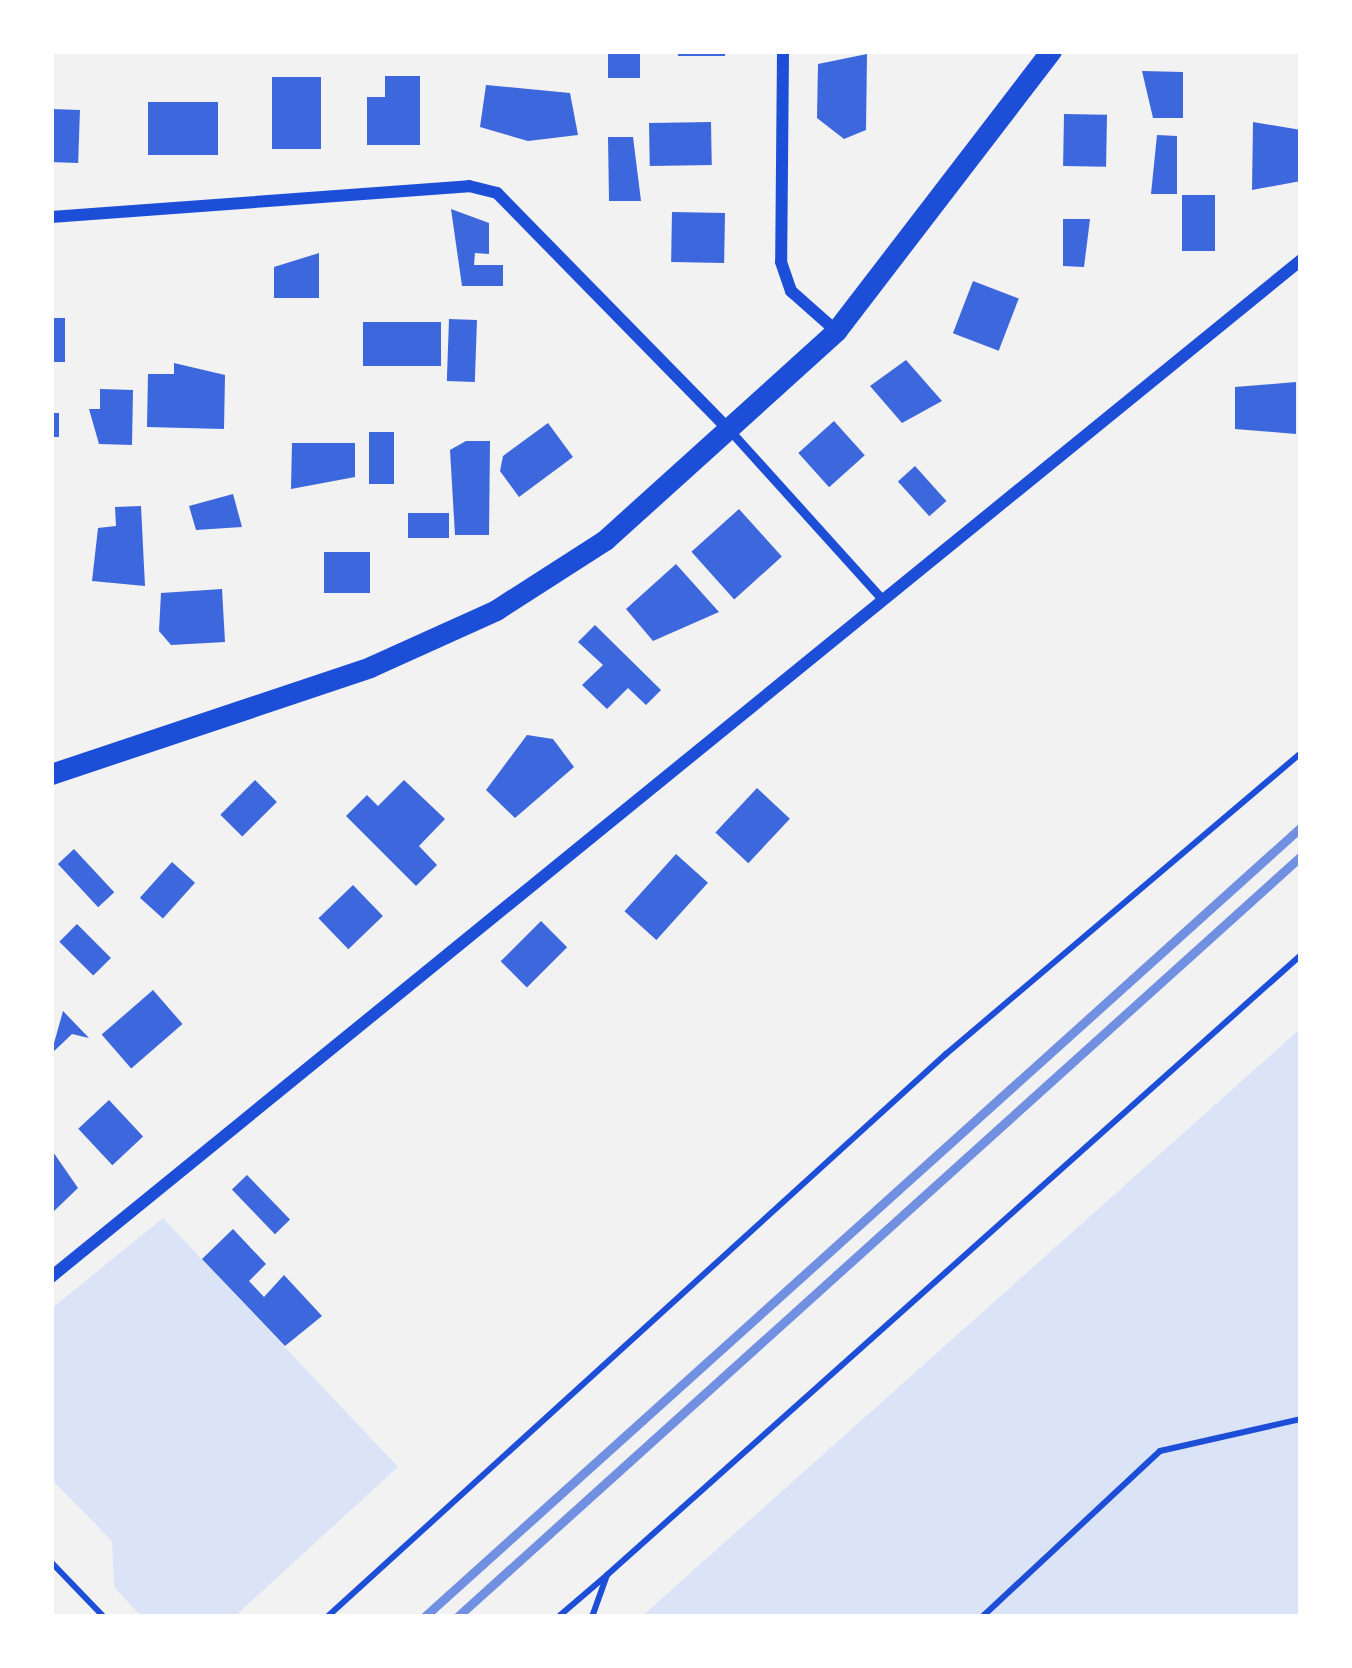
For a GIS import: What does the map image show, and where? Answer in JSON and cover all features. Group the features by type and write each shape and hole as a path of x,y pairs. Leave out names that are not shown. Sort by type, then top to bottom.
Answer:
{"street":[{"path":"783,51 781,262 791,291 836,331"},
{"path":"51,774 370,668 496,610 605,540 733,434 836,331 1051,51"},
{"path":"51,217 469,186 497,194 733,434"},
{"path":"51,1277 1301,260"}],"lane":[{"path":"733,434 882,599"}],"path":[{"path":"327,1617 946,1054 1301,753"},
{"path":"558,1617 1301,955"},
{"path":"982,1617 1160,1450 1301,1419"},
{"path":"51,1562 104,1617"},
{"path":"592,1617 607,1575"}],"shaded area":[{"path":"1301,1028 1301,1617 641,1617"},
{"path":"163,1218 398,1467 234,1617 142,1617 114,1587 112,1541 51,1479 51,1309"}],"building":[{"path":"608,51 640,51 640,78 608,78"},
{"path":"678,51 725,51 725,56 678,56"},
{"path":"867,54 866,130 844,139 817,118 818,64"},
{"path":"1142,71 1183,72 1183,118 1153,118"},
{"path":"385,76 420,76 420,145 367,145 367,97 385,97"},
{"path":"272,77 321,77 321,149 272,149"},
{"path":"486,85 570,93 578,135 528,141 480,127"},
{"path":"148,102 218,102 218,155 148,155"},
{"path":"51,109 80,110 78,163 51,162"},
{"path":"1064,114 1107,115 1106,167 1063,166"},
{"path":"711,122 712,165 650,166 649,123"},
{"path":"1253,122 1301,130 1301,181 1252,190"},
{"path":"1157,135 1177,136 1177,194 1151,194"},
{"path":"608,137 633,137 641,201 609,201"},
{"path":"1182,195 1215,195 1215,251 1182,251"},
{"path":"451,209 489,223 489,254 475,253 474,265 503,265 503,286 462,286"},
{"path":"672,212 725,213 724,263 671,262"},
{"path":"1063,219 1090,219 1084,267 1063,266"},
{"path":"319,253 319,298 274,298 274,267"},
{"path":"973,281 1019,299 999,351 953,333"},
{"path":"51,318 65,318 65,362 51,362"},
{"path":"449,319 477,320 475,382 447,381"},
{"path":"363,322 441,322 441,366 363,366"},
{"path":"906,360 942,401 902,423 870,386"},
{"path":"174,363 225,375 224,429 147,427 148,374 174,374"},
{"path":"1296,382 1296,434 1235,429 1235,387"},
{"path":"100,389 133,390 132,445 99,444 89,409 100,409"},
{"path":"51,413 59,413 59,437 51,437"},
{"path":"834,421 865,455 829,487 798,453"},
{"path":"548,423 573,457 519,497 500,471 503,456"},
{"path":"369,432 394,432 394,484 369,484"},
{"path":"466,441 490,441 489,535 455,535 450,450"},
{"path":"292,443 355,443 355,477 291,489"},
{"path":"915,466 946,501 929,516 898,481"},
{"path":"233,494 242,527 196,530 189,506"},
{"path":"141,506 145,586 92,581 98,528 116,526 115,507"},
{"path":"739,509 782,557 734,599 691,552"},
{"path":"408,513 449,513 449,538 408,538"},
{"path":"324,552 370,552 370,593 324,593"},
{"path":"676,564 719,612 653,641 626,609"},
{"path":"222,589 225,642 171,645 159,631 161,593"},
{"path":"595,625 661,690 646,705 628,688 607,709 582,685 603,665 578,642"},
{"path":"527,735 553,739 574,767 515,818 486,790"},
{"path":"255,780 277,802 242,837 220,815"},
{"path":"404,780 445,819 419,846 437,865 416,886 346,816 367,795 378,806"},
{"path":"757,788 790,819 748,863 715,833"},
{"path":"74,849 114,892 98,907 58,864"},
{"path":"676,854 708,883 656,940 624,911"},
{"path":"172,862 195,883 163,918 140,898"},
{"path":"353,885 383,916 348,949 318,918"},
{"path":"541,921 567,947 527,987 501,961"},
{"path":"77,924 111,958 93,976 59,942"},
{"path":"153,990 183,1024 131,1069 102,1035"},
{"path":"63,1011 89,1038 72,1034 51,1054"},
{"path":"109,1100 143,1137 112,1165 78,1129"},
{"path":"51,1149 78,1188 51,1214"},
{"path":"247,1175 290,1220 275,1234 232,1190"},
{"path":"233,1229 266,1264 249,1281 264,1297 284,1275 322,1316 285,1346 202,1259"}],"railway":[{"path":"424,1617 1301,827"},
{"path":"457,1617 1301,856"}]}
